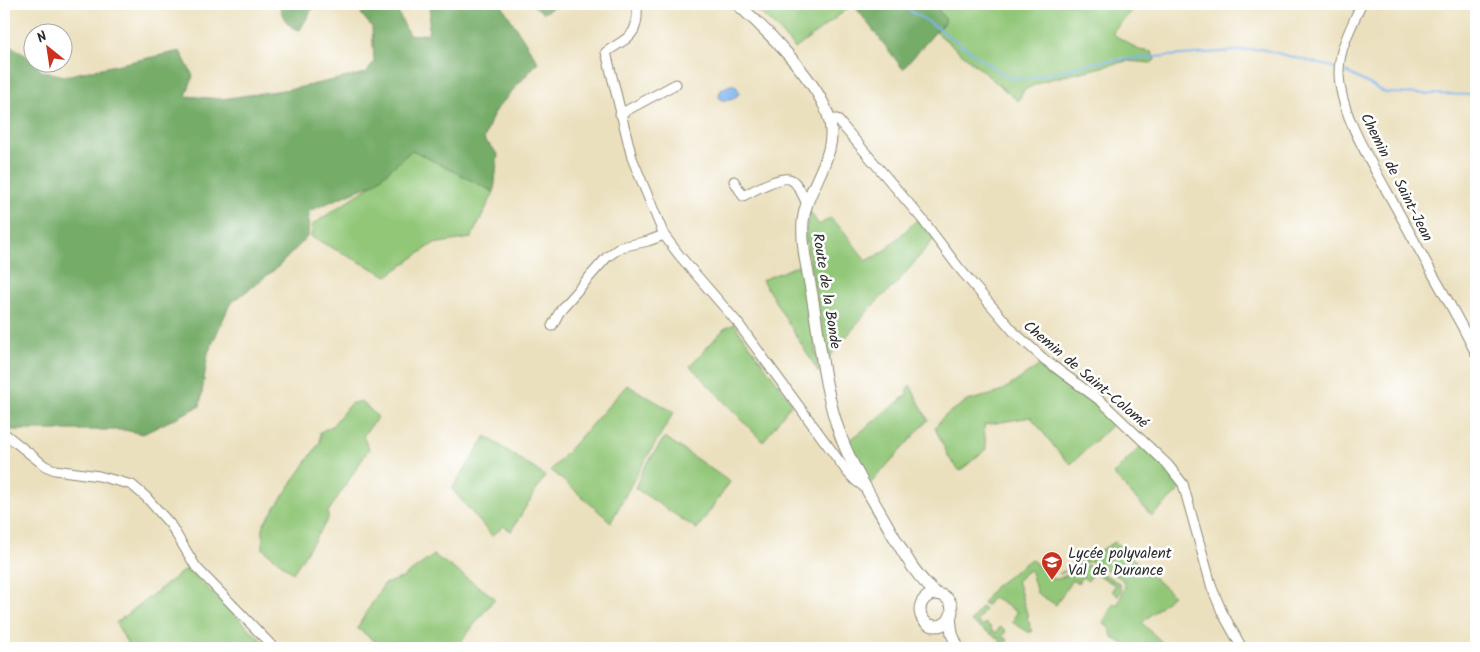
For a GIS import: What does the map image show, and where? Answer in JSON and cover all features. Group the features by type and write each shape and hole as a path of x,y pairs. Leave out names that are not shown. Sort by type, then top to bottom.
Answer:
{"main road":[{"name":"Route de la Bonde","path":"737,4 770,34 795,64 821,100 830,120 829,153 807,204 803,220 802,238 834,413 840,436 866,488 913,570 937,594"},
{"name":"Route de la Bonde","path":"913,570 922,602"},
{"path":"950,617 941,625 930,625 922,618 920,607 922,602 926,597 937,594 942,595 949,601 952,610 950,617 952,634 958,648"},
{"path":"935,626 944,634 953,648"}],"street":[{"path":"637,4 638,18 635,30 606,52 632,158 664,235 679,255 735,318 848,473 866,488"},
{"name":"Chemin de Saint-Jean","path":"1361,4 1340,57 1339,77 1346,104 1357,133 1377,172 1462,325 1476,354"},
{"path":"620,114 676,84"},
{"name":"Chemin de Saint-Colomé","path":"830,120 837,119 922,218 959,268 1014,332 1044,360 1102,402 1176,474 1183,484 1212,588 1222,612 1242,648"},
{"path":"831,133 842,126"},
{"path":"734,181 743,196 782,178 790,179 798,186 807,204"},
{"path":"552,326 562,309 607,257 621,247 664,235"},
{"path":"4,433 45,466 55,470 100,476 132,485 146,497 170,524 196,567 274,648"}],"green space":[{"path":"280,4 315,4 300,30 288,24"},
{"path":"369,4 394,4 409,35 428,34 431,4 501,4 538,62 494,112 484,139 498,154 494,192 412,150 375,183 309,211 308,236 278,267 230,304 208,353 200,406 143,434 124,430 4,430 4,47 12,47 22,52 22,72 47,72 65,76 180,51 193,76 186,96 221,99 297,88 366,73 374,62 372,27 361,14"},
{"path":"532,4 549,4 552,8 543,13"},
{"path":"750,4 854,4 795,49 776,27"},
{"path":"853,4 934,4 946,20 903,69"},
{"path":"934,4 1139,4 1114,30 1113,34 1139,50 1152,52 1155,60 1151,63 1127,61 1043,81 1024,90 1018,101 936,32 946,20"},
{"path":"412,150 494,192 471,238 433,244 387,276 311,237 312,225 375,183"},
{"path":"809,210 819,225 830,218 843,230 866,261 883,252 918,219 934,239 896,284 872,306 827,360 805,236"},
{"path":"802,264 819,373 762,280"},
{"path":"734,324 792,403 763,442 690,366 724,329"},
{"path":"1043,363 1089,396 1116,421 1071,464 1059,453 1031,417 984,425 986,449 960,471 949,458 935,428 943,417 967,401 997,393"},
{"path":"627,385 674,412 611,522 551,470"},
{"path":"910,385 928,420 870,484 855,457 849,441 908,394 906,390"},
{"path":"361,401 378,417 363,436 369,449 328,512 328,519 293,573 263,549 263,525 320,442 320,432 332,426 350,404"},
{"path":"486,436 545,476 511,531 504,526 492,536 452,489"},
{"path":"665,437 730,482 697,529 635,488 643,469"},
{"path":"1142,445 1174,476 1181,489 1152,516 1113,474"},
{"path":"1115,542 1173,595 1142,623 1168,648 1127,648 1128,646 1113,638 1109,628 1103,623 1113,604 1118,604 1125,587 1122,579 1094,562 1089,561 1059,574"},
{"path":"434,555 495,598 456,648 384,648 357,628 384,584 402,578"},
{"path":"1031,559 1053,579 1058,579 1088,565 1119,583 1121,591 1118,596 1112,591 1115,585 1093,572 1088,581 1082,577 1078,583 1072,580 1056,605 1037,593 1029,570 1017,580 1032,631 1030,633 1012,622 1017,612 993,597 987,605 983,603 994,587"},
{"path":"187,568 269,648 130,648 116,623"},
{"path":"981,607 985,609 977,622 983,626 985,623 996,633 1000,627 1006,631 1002,637 1008,640 1003,648 997,648 1001,640 971,622"}],"water":[{"path":"735,85 740,93 733,99 725,101 720,99 719,94 722,89"}],"waterway":[{"path":"898,4 929,22 1008,78 1024,79"},
{"path":"1028,79 1102,61 1261,49 1336,68"},
{"path":"1346,72 1386,93 1476,95"}],"place":[{"name":"Lycée polyvalent Val de Durance","path":"1052,581"}]}
